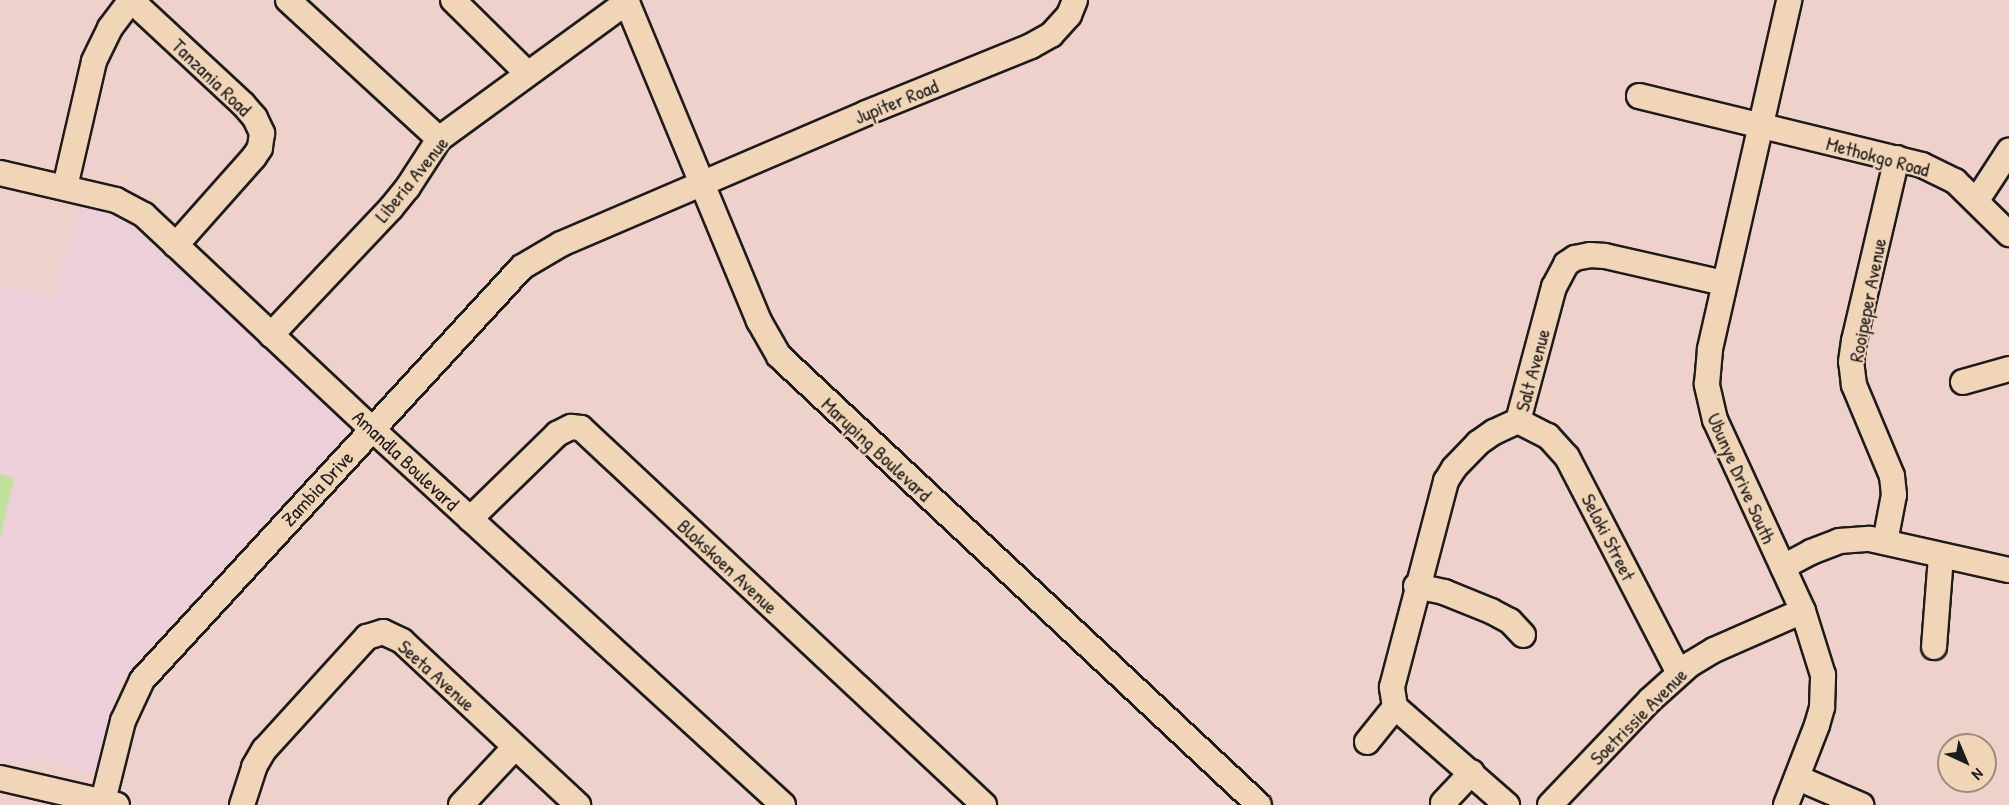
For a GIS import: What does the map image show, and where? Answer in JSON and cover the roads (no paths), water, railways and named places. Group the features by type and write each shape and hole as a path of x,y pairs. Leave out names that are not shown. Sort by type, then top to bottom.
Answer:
{"street":[{"path":"65,187 94,61 110,28 131,0"},
{"name":"Tanzania Road","path":"131,0 243,104 255,118 262,133 260,148 254,157 176,244"},
{"path":"288,0 440,139"},
{"path":"453,0 527,73"},
{"name":"Jupiter Road","path":"701,183 1031,46 1051,35 1069,15 1075,0"},
{"name":"Ubunye Drive South","path":"1786,805 1817,725 1823,690 1820,658 1803,610 1723,440 1709,402 1707,384 1710,349 1724,283 1789,0"},
{"name":"Liberia Avenue","path":"271,335 391,208 440,139 627,1"},
{"name":"Maruping Boulevard","path":"627,1 765,334 779,356 1259,805"},
{"name":"Methokgo Road","path":"1639,96 1898,158 1940,172 1977,200 2009,234"},
{"path":"1977,200 2009,151"},
{"name":"Rooipeper Avenue","path":"1885,542 1894,495 1892,476 1857,393 1851,362 1898,158"},
{"name":"Amandla Boulevard","path":"0,173 65,187 133,207 176,244 372,429 783,805"},
{"name":"Zambia Drive","path":"108,804 123,721 142,680 511,276 530,261 561,244 701,183"},
{"name":"Salt Avenue","path":"1395,708 1392,687 1441,494 1454,468 1478,443 1494,432 1518,421 1554,287 1566,264 1575,258 1590,255 1605,256 1724,283"},
{"path":"1963,382 2009,369"},
{"name":"Seloki Street","path":"1518,421 1548,436 1567,457 1679,673"},
{"name":"Blokskoen Avenue","path":"470,519 556,434 571,427 581,429 984,805"},
{"path":"1783,567 1811,552 1839,541 1870,539 1941,557 2009,570"},
{"path":"1934,648 1941,557"},
{"path":"1416,586 1444,592 1491,611 1510,621 1523,635"},
{"name":"Soetrissie Avenue","path":"1550,805 1679,673 1714,650 1803,610"},
{"name":"Seeta Avenue","path":"242,805 254,767 264,750 368,637 376,633 389,633 402,641 578,805"},
{"path":"1367,742 1395,708 1472,772 1507,805"},
{"path":"461,805 515,747"},
{"path":"1443,803 1472,772"},
{"path":"0,778 108,804"},
{"path":"1798,778 1861,805"}]}
